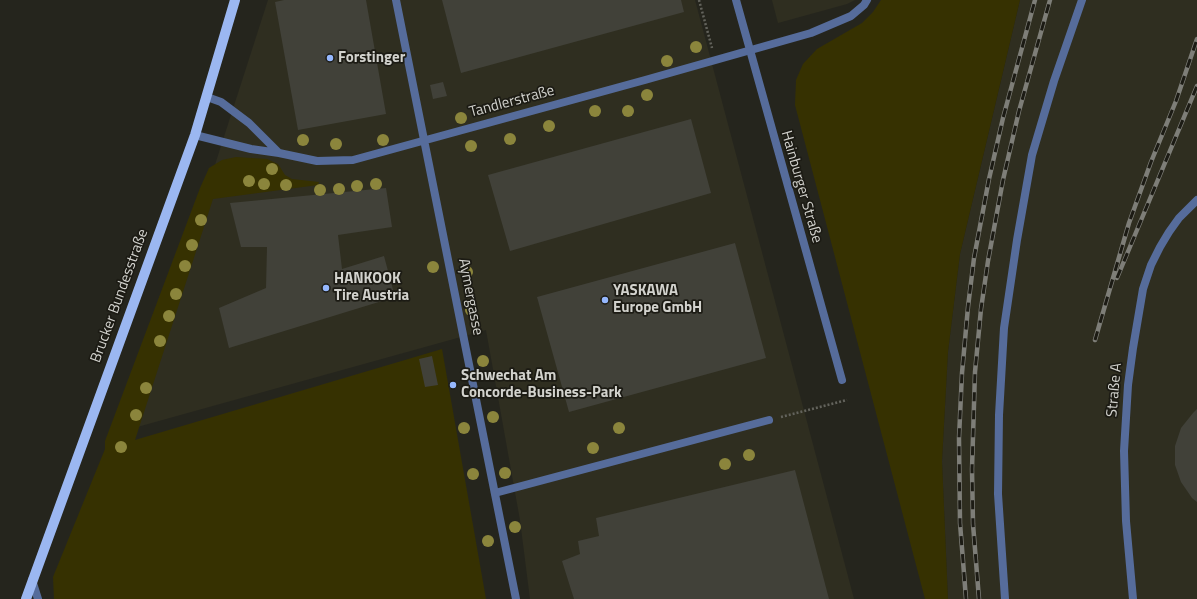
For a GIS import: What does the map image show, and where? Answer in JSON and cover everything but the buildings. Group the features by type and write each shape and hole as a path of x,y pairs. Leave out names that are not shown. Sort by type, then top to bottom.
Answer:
{"main road":[{"name":"Brucker Bundesstraße","path":"26,599 195,135 235,0"}],"street":[{"name":"Aymergasse","path":"396,0 516,599"},
{"name":"Hainburger Straße","path":"736,0 842,380"},
{"name":"Tandlerstraße","path":"195,135 251,149 280,153 317,161 352,160 715,60 818,30 851,16 864,5 867,0"},
{"path":"1005,599 998,494 999,415 1004,328 1017,240 1032,156 1054,81 1082,0"},
{"path":"207,97 221,102 249,123 280,153"},
{"name":"Straße A","path":"1133,599 1126,527 1124,451 1128,386 1133,348 1143,289 1151,265 1169,232 1183,214 1197,200"},
{"path":"495,493 769,420"},
{"path":"32,580 38,599"}],"path":[{"path":"699,0 715,60"},
{"path":"769,420 847,400"}],"shaded area":[{"path":"268,0 695,0 854,599 530,599 520,520 486,330 130,429"},
{"path":"772,0 855,0 847,4 778,23"},
{"path":"881,0 1020,0 960,254 948,352 942,461 948,599 925,599 795,105 796,80 803,64 817,49 862,23 873,12"},
{"path":"1020,0 1197,0 1197,599 948,599 942,461 948,352 960,254"},
{"path":"236,157 267,159 278,164 285,175 292,179 319,182 318,185 213,199 135,440 442,349 486,599 54,599 53,577 105,449 105,441 200,188 209,168 222,160"}],"railway":[{"path":"966,599 960,523 959,438 962,373 968,307 974,258 989,179 1003,118 1035,0"},
{"path":"979,599 973,524 972,469 975,372 981,309 1003,180 1019,111 1050,0"},
{"path":"1095,340 1129,223 1151,162 1176,101 1197,39"},
{"path":"1117,278 1197,86"}],"place":[{"name":"Forstinger","path":"330,58"},
{"name":"HANKOOK Tire Austria","path":"326,288"},
{"name":"YASKAWA Europe GmbH","path":"605,300"},
{"name":"Schwechat Am Concorde-Business-Park","path":"453,385"}]}
